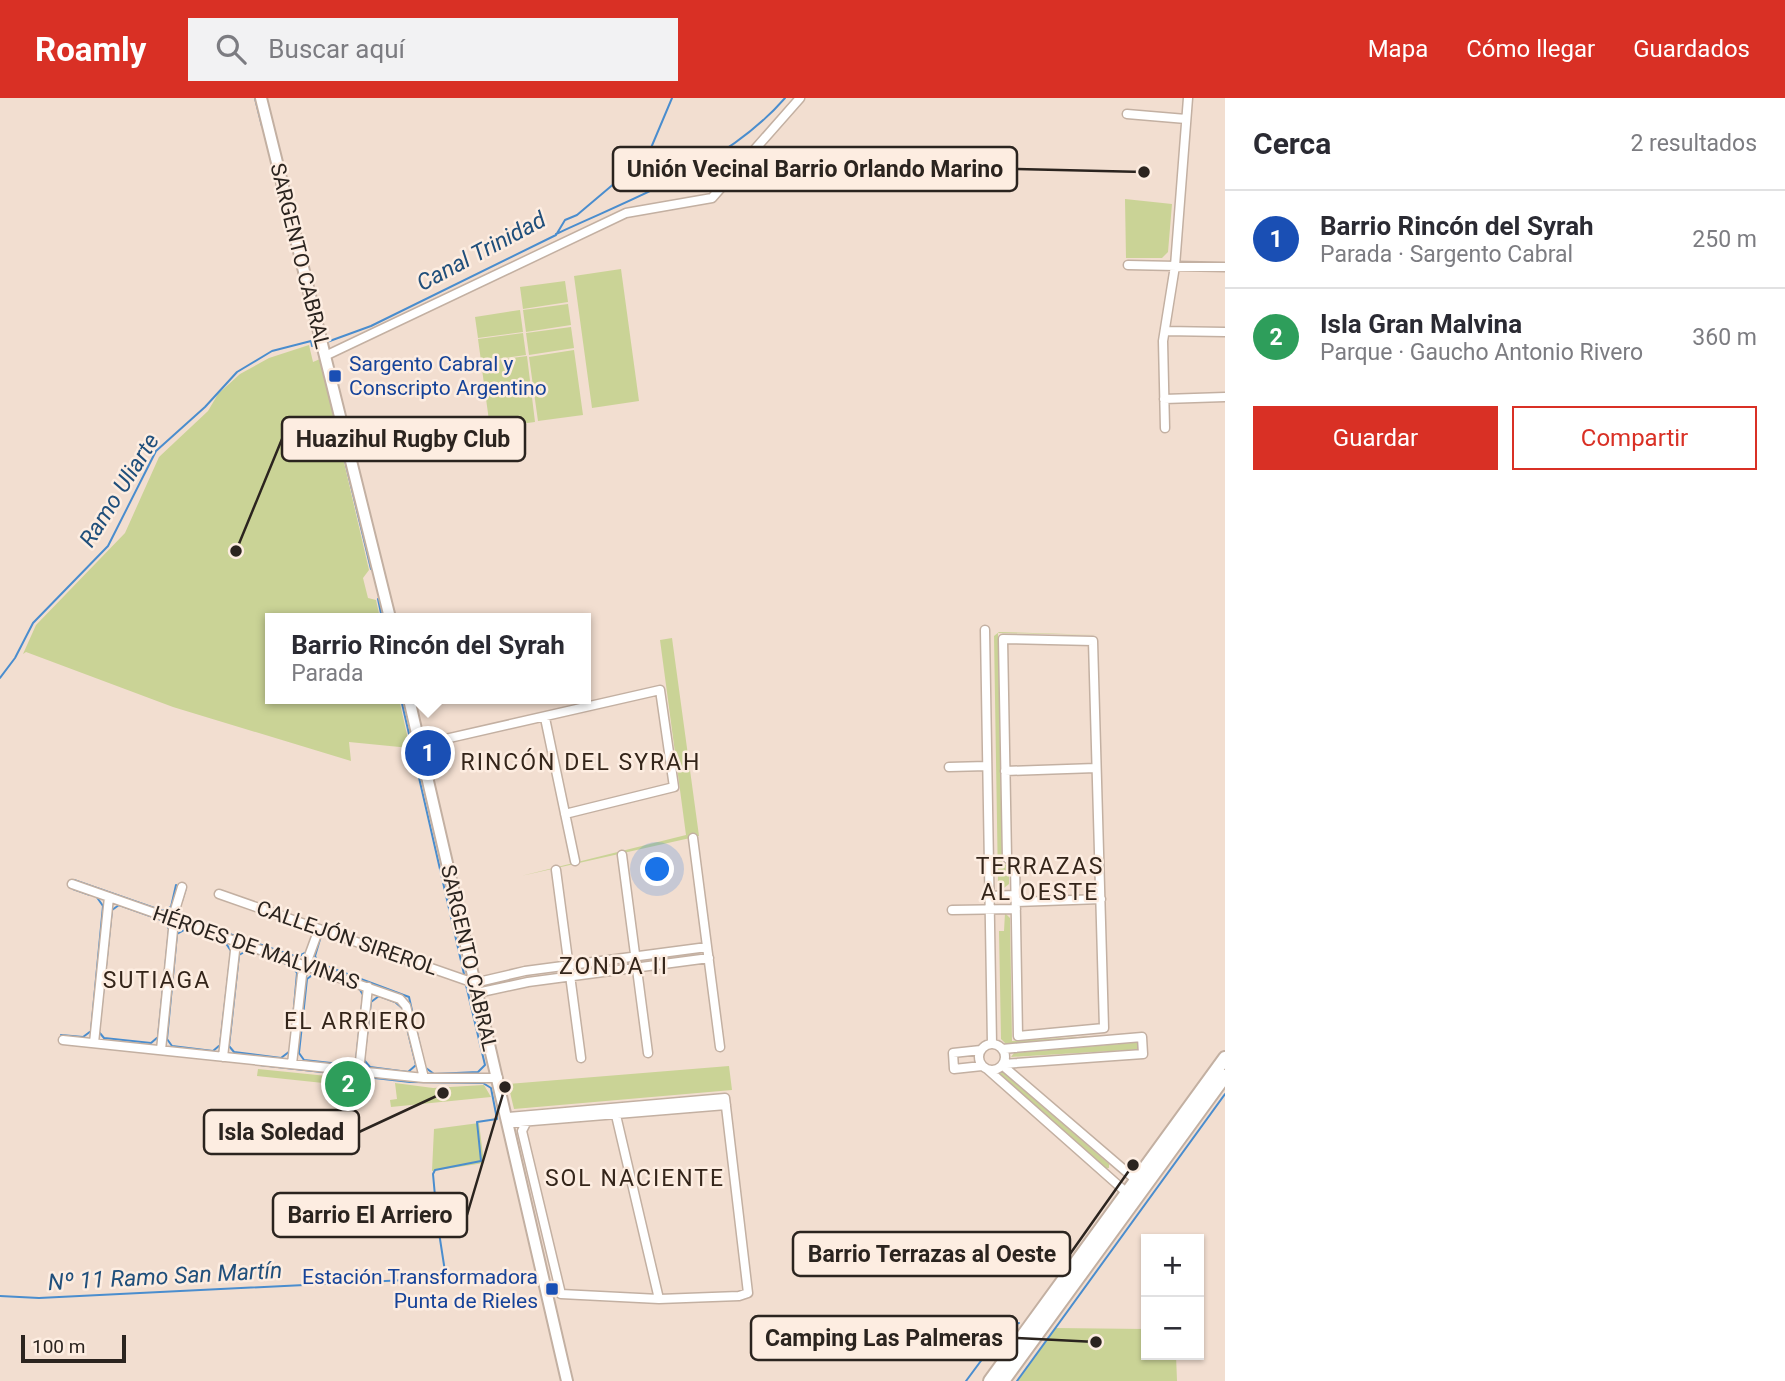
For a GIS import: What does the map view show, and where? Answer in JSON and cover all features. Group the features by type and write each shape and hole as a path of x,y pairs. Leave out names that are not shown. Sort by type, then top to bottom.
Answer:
{"main road":[{"name":"SARGENTO CABRAL","path":"261,98 278,182 323,348 389,613"},
{"name":"SARGENTO CABRAL","path":"410,704 567,1381"},
{"path":"990,1381 1225,1058"},
{"path":"1003,1381 1225,1076"}],"street":[{"path":"323,348 626,213 712,198 800,98"},
{"path":"1165,428 1165,331 1175,266 1188,98"},
{"path":"1127,114 1186,119"},
{"path":"1128,265 1225,267"},
{"path":"1165,331 1225,332"},
{"path":"1164,399 1225,397"},
{"path":"985,630 992,1044"},
{"path":"1003,639 1093,641 1104,1028 1018,1036 1015,864 1007,858 1005,771 1003,639"},
{"path":"420,748 660,690 674,787 565,814"},
{"path":"545,718 575,861"},
{"path":"948,767 987,766"},
{"path":"1005,771 1096,768"},
{"path":"693,838 720,1047"},
{"path":"622,855 648,1053"},
{"path":"556,870 581,1058"},
{"name":"HÉROES DE MALVINAS","path":"72,884 400,999 406,1006 424,1078"},
{"path":"161,1050 174,920 182,887"},
{"name":"CALLEJÓN SIREROL","path":"219,894 476,988"},
{"path":"989,896 1016,902"},
{"path":"94,1043 109,897"},
{"path":"951,910 989,909 1016,902 1101,899"},
{"path":"292,1064 305,966 317,934"},
{"path":"223,1057 236,942"},
{"path":"476,988 569,965 707,947"},
{"path":"476,988 709,958"},
{"path":"359,1071 368,988"},
{"path":"1142,1037 1143,1054 1003,1065 995,1070 984,1067 954,1069 953,1053 981,1050 992,1044 1002,1049 1142,1037"},
{"path":"63,1040 424,1078 498,1078"},
{"path":"1002,1049 1003,1065 1136,1180"},
{"path":"981,1050 984,1067 1127,1193"},
{"path":"507,1120 666,1106 726,1105 749,1289 739,1297 659,1299 561,1294 522,1131 527,1121"},
{"path":"615,1111 659,1299"},
{"path":"507,1120 527,1121 546,1116"}],"green space":[{"path":"1125,199 1172,204 1168,252 1162,258 1126,258"},
{"path":"621,269 639,401 592,408 574,276"},
{"path":"565,281 568,302 523,309 520,287"},
{"path":"568,304 571,325 526,332 523,310"},
{"path":"520,310 523,332 478,338 475,317"},
{"path":"571,327 574,348 529,355 526,333"},
{"path":"523,333 526,355 481,361 478,339"},
{"path":"309,345 313,362 320,359 369,570 363,578 368,598 376,600 379,613 265,613 265,704 400,704 410,748 349,742 351,761 173,707 26,652 23,654 36,625 125,533 159,457 208,411 218,394 240,374 269,358"},
{"path":"574,350 583,415 538,421 529,357"},
{"path":"527,356 535,422 490,428 481,362"},
{"path":"999,632 1101,635 998,633 1002,862 1009,867 1009,884 1004,888 1004,884 998,884 994,636"},
{"path":"672,638 699,836 521,876 686,835 660,640"},
{"path":"1005,913 1010,918 1012,1041 1112,1035 1006,1044 1001,1039 999,931 1004,931"},
{"path":"1144,1042 1144,1049 1011,1057 1014,1053"},
{"path":"729,1066 732,1090 514,1109 508,1084"},
{"path":"258,1069 367,1080 365,1099 359,1100 361,1087 257,1076"},
{"path":"1004,1073 1109,1164 1109,1168 1105,1169 999,1076"},
{"path":"395,1083 433,1088 484,1085 491,1097 391,1107 390,1100 397,1099"},
{"path":"479,1123 484,1163 432,1171 434,1129"},
{"path":"1055,1328 1141,1329 1141,1360 1176,1360 1177,1381 1018,1381"}],"waterway":[{"path":"255,98 262,126"},
{"name":"Canal Trinidad","path":"327,342 371,326 556,235 565,220 577,215 648,155 672,98"},
{"path":"556,234 708,161 762,122 785,98"},
{"path":"280,196 316,340"},
{"name":"Ramo Uliarte","path":"0,678 15,658 33,623 108,546 156,451 205,407 237,372 272,351 311,341 312,346 318,344"},
{"path":"337,427 371,569"},
{"path":"378,599 381,613"},
{"path":"402,704 464,974"},
{"path":"74,880 163,911 171,907 176,885"},
{"path":"182,901 186,888"},
{"path":"73,889 90,895"},
{"path":"61,1035 83,1037 91,1031 103,906 96,896"},
{"path":"119,905 164,921 169,929 158,1037 151,1043 104,1038 99,1032 112,910 119,905"},
{"path":"179,909 183,918 297,957 307,952"},
{"path":"186,929 225,942 231,951 220,1045 213,1051 172,1046 167,1039 177,934 186,929"},
{"path":"321,936 315,956 318,963 409,997 423,1059"},
{"path":"248,950 292,966 297,973 290,1051 281,1058 234,1052 229,1046 239,955 248,950"},
{"path":"315,973 359,988 363,995 356,1060 349,1065 304,1060 299,1053 307,979 315,973"},
{"path":"426,1068 434,1074 478,1072 485,1065 466,985"},
{"path":"379,996 402,1008 416,1065 408,1072 370,1067 364,1060 371,1002 379,996"},
{"path":"260,1065 410,1082 483,1083 491,1088 497,1119 477,1122 481,1161 435,1170 433,1174 437,1218"},
{"path":"1017,1381 1225,1094"},
{"name":"Nº 11 Ramo San Martín","path":"0,1296 39,1298 446,1278 438,1226"},
{"path":"966,1381 1006,1327 1019,1323"}],"place":[{"name":"Unión Vecinal Barrio Orlando Marino","path":"1144,172"},
{"name":"Sargento Cabral y Conscripto Argentino","path":"335,376"},
{"name":"Huazihul Rugby Club","path":"236,551"},
{"name":"Barrio Rincón del Syrah","path":"428,753"},
{"name":"Isla Gran Malvina","path":"348,1084"},
{"name":"Barrio El Arriero","path":"505,1087"},
{"name":"Isla Soledad","path":"443,1093"},
{"name":"Barrio Terrazas al Oeste","path":"1133,1165"},
{"name":"Estación Transformadora Punta de Rieles","path":"552,1289"},
{"name":"Camping Las Palmeras","path":"1096,1342"}],"district":[{"name":"RINCÓN DEL SYRAH","path":"581,762"},
{"name":"TERRAZAS AL OESTE","path":"1040,879"},
{"name":"ZONDA II","path":"614,966"},
{"name":"SUTIAGA","path":"157,980"},
{"name":"EL ARRIERO","path":"356,1021"},
{"name":"SOL NACIENTE","path":"635,1178"}]}
